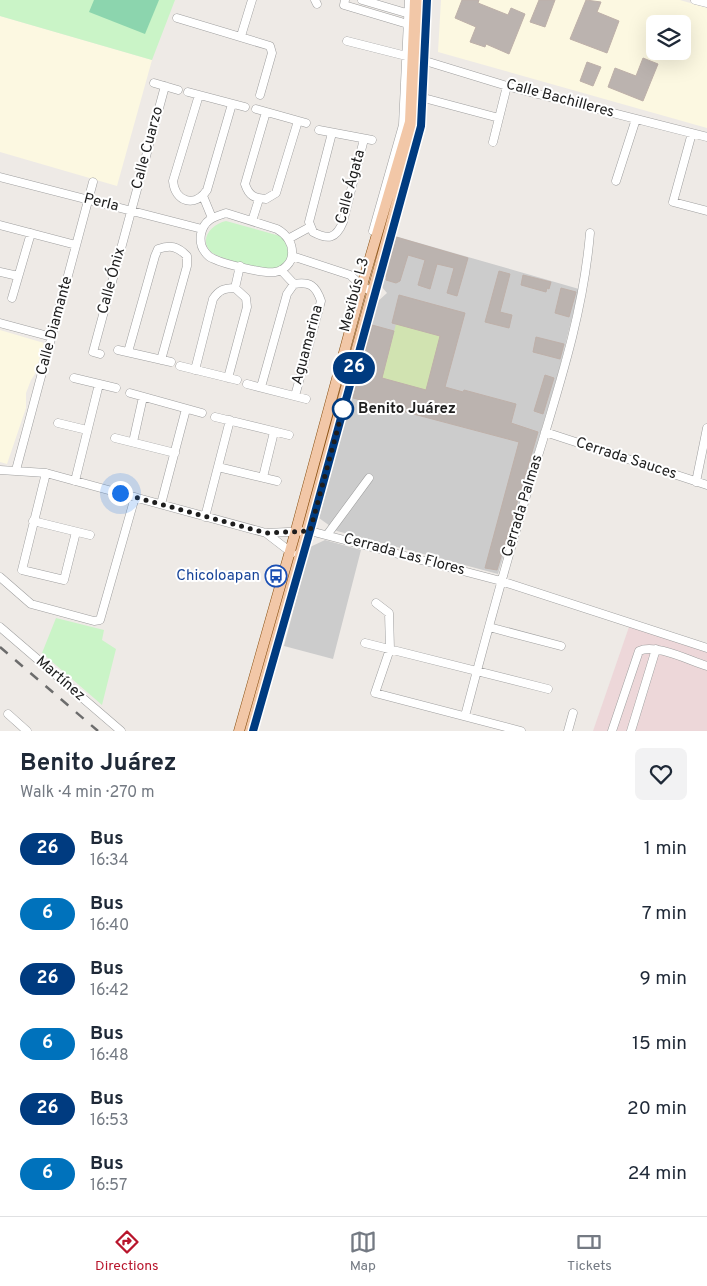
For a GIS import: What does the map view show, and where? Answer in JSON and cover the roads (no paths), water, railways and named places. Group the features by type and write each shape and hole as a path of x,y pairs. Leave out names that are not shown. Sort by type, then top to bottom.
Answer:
{"main road":[{"path":"237,731 292,552 301,531 372,292 412,134 421,97 411,20 415,0"},
{"path":"301,531 360,284 412,134 410,122 426,0"},
{"path":"251,731 292,552"}],"street":[{"path":"241,36 252,0"},
{"path":"346,0 344,5 393,20 411,20"},
{"path":"362,0 395,10 411,20"},
{"path":"409,0 411,20"},
{"path":"695,0 707,4"},
{"path":"393,20 395,10"},
{"path":"177,18 270,46 272,49 260,95"},
{"name":"Calle Bachilleres","path":"347,41 417,59 508,86 707,137"},
{"name":"Mexibús L3","path":"364,272 403,125 417,59"},
{"path":"154,83 178,90"},
{"name":"Calle Cuarzo","path":"131,211 165,86"},
{"path":"493,142 508,86"},
{"path":"188,92 245,107"},
{"path":"200,95 173,181 177,196 184,200 192,201 203,196 207,190 232,104"},
{"path":"421,97 499,118"},
{"name":"Mexibús L3","path":"251,731 301,531 418,139 421,126 421,97"},
{"path":"256,109 302,122 276,193 266,199 252,197 245,184 266,112"},
{"path":"616,181 636,118"},
{"path":"288,239 310,227 310,214 332,133 319,130"},
{"name":"Calle Ágata","path":"310,227 313,232 327,237 334,236 339,232 368,140 332,133"},
{"path":"692,133 673,202 707,211"},
{"name":"Perla","path":"0,177 202,229"},
{"name":"Calle Diamante","path":"16,470 93,182"},
{"path":"203,196 212,218"},
{"path":"252,221 259,198"},
{"name":"Calle Ónix","path":"97,353 131,211"},
{"path":"226,213 252,221 277,229 284,233 288,239 292,247 292,256 289,264 281,270 266,272 214,259 203,248 200,239 202,229 206,222 212,218 226,213"},
{"path":"0,226 76,245"},
{"path":"12,298 31,233"},
{"name":"Cerrada Palmas","path":"465,716 501,581 572,344 588,261 590,233"},
{"path":"128,352 155,256 158,249 170,246 180,250 187,256 187,266 162,360"},
{"path":"187,256 203,248"},
{"path":"292,256 350,275 372,292"},
{"path":"234,288 240,266"},
{"path":"261,387 287,294 294,284 281,270"},
{"path":"350,275 378,270"},
{"path":"0,272 18,276"},
{"name":"Aguamarina","path":"294,284 308,283 315,287 321,301 294,396"},
{"path":"195,370 213,299 224,288 234,288 246,298 247,307 228,378"},
{"path":"0,323 52,337"},
{"path":"118,350 171,362"},
{"path":"180,366 237,380"},
{"path":"74,378 116,388"},
{"path":"75,481 99,384"},
{"name":"Aguamarina","path":"247,384 306,399"},
{"path":"130,393 202,413"},
{"path":"133,442 144,397"},
{"path":"161,504 186,409"},
{"path":"215,416 289,435"},
{"path":"205,517 230,420"},
{"path":"58,423 87,430"},
{"path":"696,482 707,428"},
{"path":"262,477 274,432"},
{"name":"Cerrada Sauces","path":"545,432 707,485"},
{"path":"115,438 175,453"},
{"path":"218,467 277,480"},
{"path":"0,470 46,473 266,533 292,552"},
{"path":"46,473 22,570 64,580 76,532"},
{"path":"327,535 369,478"},
{"path":"0,577 31,604 94,622 100,620 135,497"},
{"path":"34,521 90,535"},
{"name":"Cerrada Las Flores","path":"266,533 301,531 327,535 501,581 707,648"},
{"path":"376,603 390,613 390,649 375,693 521,731"},
{"name":"Martínez","path":"0,627 121,731"},
{"path":"489,627 561,646"},
{"path":"365,643 548,689"},
{"path":"612,731 639,651 644,648 656,649 707,666"},
{"path":"631,731 656,649"},
{"path":"568,731 573,713"},
{"path":"8,714 27,731"}],"railway":[{"path":"0,647 98,731"}],"place":[{"name":"Benito Juárez","path":"343,409"},
{"name":"Chicoloapan","path":"276,576"}]}
